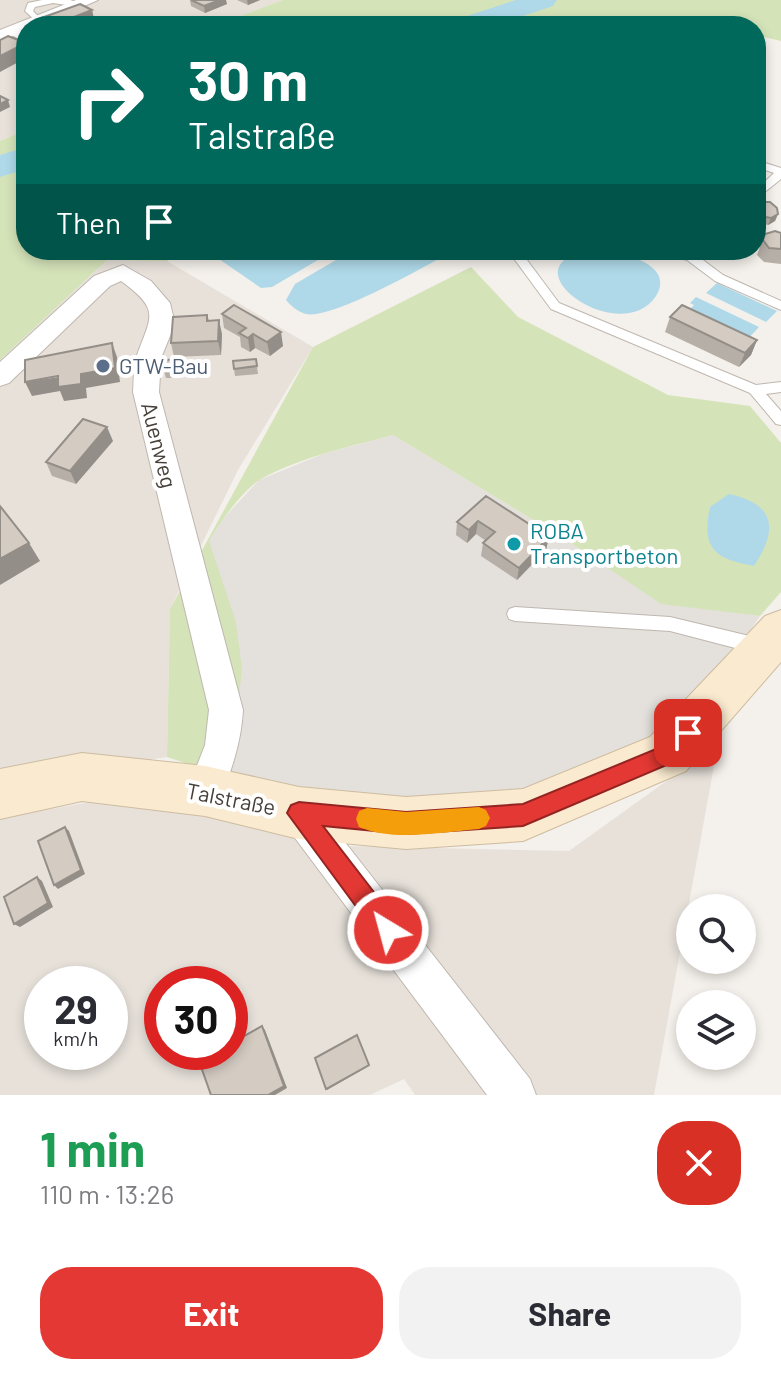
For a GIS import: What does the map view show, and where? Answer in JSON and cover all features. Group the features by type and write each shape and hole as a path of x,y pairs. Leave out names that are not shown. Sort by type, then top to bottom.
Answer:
{"main road":[{"name":"Talstraße","path":"0,794 82,777 205,791 299,813 406,823 523,815 668,754 773,639"}],"street":[{"path":"48,16 85,2"},
{"name":"Auenweg","path":"0,377 102,281 123,272 143,286 158,303 163,324 148,358 146,392 226,710 223,745 205,791"},
{"path":"299,813 514,1095"}],"lane":[{"path":"766,186 781,172"},
{"path":"521,260 555,306 755,390 781,420"},
{"path":"700,260 719,278 781,306"},
{"path":"755,390 781,387"},
{"path":"515,614 670,624 773,639"}],"shaded area":[{"path":"0,0 283,0 240,16 16,16 16,134 0,141"},
{"path":"107,260 167,261 313,347 238,470 170,609 167,757 0,782 0,360"},
{"path":"393,435 568,541 661,603 760,616 722,672 661,743 523,804 245,789 230,778 208,541 220,522 259,480 323,454"},
{"path":"718,744 691,894 676,894 676,974 654,1095 415,1095 404,1079 370,1095 0,1095 0,818 96,801 239,814 346,846 569,851"}],"green space":[{"path":"283,0 781,0 781,41 766,37 766,16 240,16"},
{"path":"16,134 16,260 107,260 0,360 0,141"},
{"path":"471,267 518,317 668,395 750,406 781,443 781,592 760,616 661,604 568,541 393,435 342,448 261,479 232,507 209,541 236,622 242,669 230,778 167,757 170,609 313,347"}],"water":[{"path":"220,260 318,260 272,287 261,288"},
{"path":"336,260 436,260 380,290 319,314 300,312 286,300 295,284"},
{"path":"566,260 640,260 658,274 660,284 656,296 639,310 617,314 595,309 575,298 562,284 558,270"},
{"path":"717,283 777,311 766,322 706,293"},
{"path":"696,297 759,327 743,344 684,315 694,305 690,303"},
{"path":"729,494 756,504 768,520 767,541 754,566 729,560 714,550 710,542 710,507"}],"building":[{"path":"191,0 220,0 204,6"},
{"path":"80,4 92,10 77,16 47,16"},
{"path":"8,36 16,39 16,48 0,56 0,40"},
{"path":"766,202 777,208 778,214 766,217"},
{"path":"781,233 781,249 769,248 766,234"},
{"path":"234,305 281,332 267,342 253,334 248,338 239,333 246,328 222,314"},
{"path":"682,305 757,340 745,353 670,317"},
{"path":"207,315 207,321 219,320 218,341 171,343 173,317"},
{"path":"112,343 115,368 81,374 81,384 58,387 58,376 25,382 25,360"},
{"path":"178,359 177,371 164,371 166,360"},
{"path":"256,359 257,366 234,369 233,361"},
{"path":"83,419 107,427 70,471 46,462"},
{"path":"486,496 549,537 519,568 483,543 495,532 478,521 469,530 457,522"},
{"path":"0,506 29,543 0,559"},
{"path":"65,827 81,870 54,885 38,841"},
{"path":"37,877 48,903 14,924 4,897"},
{"path":"262,1026 284,1086 268,1095 211,1095 202,1070 248,1070 248,1034"},
{"path":"357,1035 369,1065 326,1089 315,1058"}],"waterway":[{"path":"495,16 543,0"},
{"path":"0,167 16,161"}],"slow traffic":[{"path":"367,819 406,823 479,818"}],"place":[{"name":"GTW-Bau","path":"103,366"},
{"name":"ROBA Transportbeton","path":"514,544"}],"route":[{"path":"388,930 299,813 406,823 523,815 668,754 688,733"}]}
